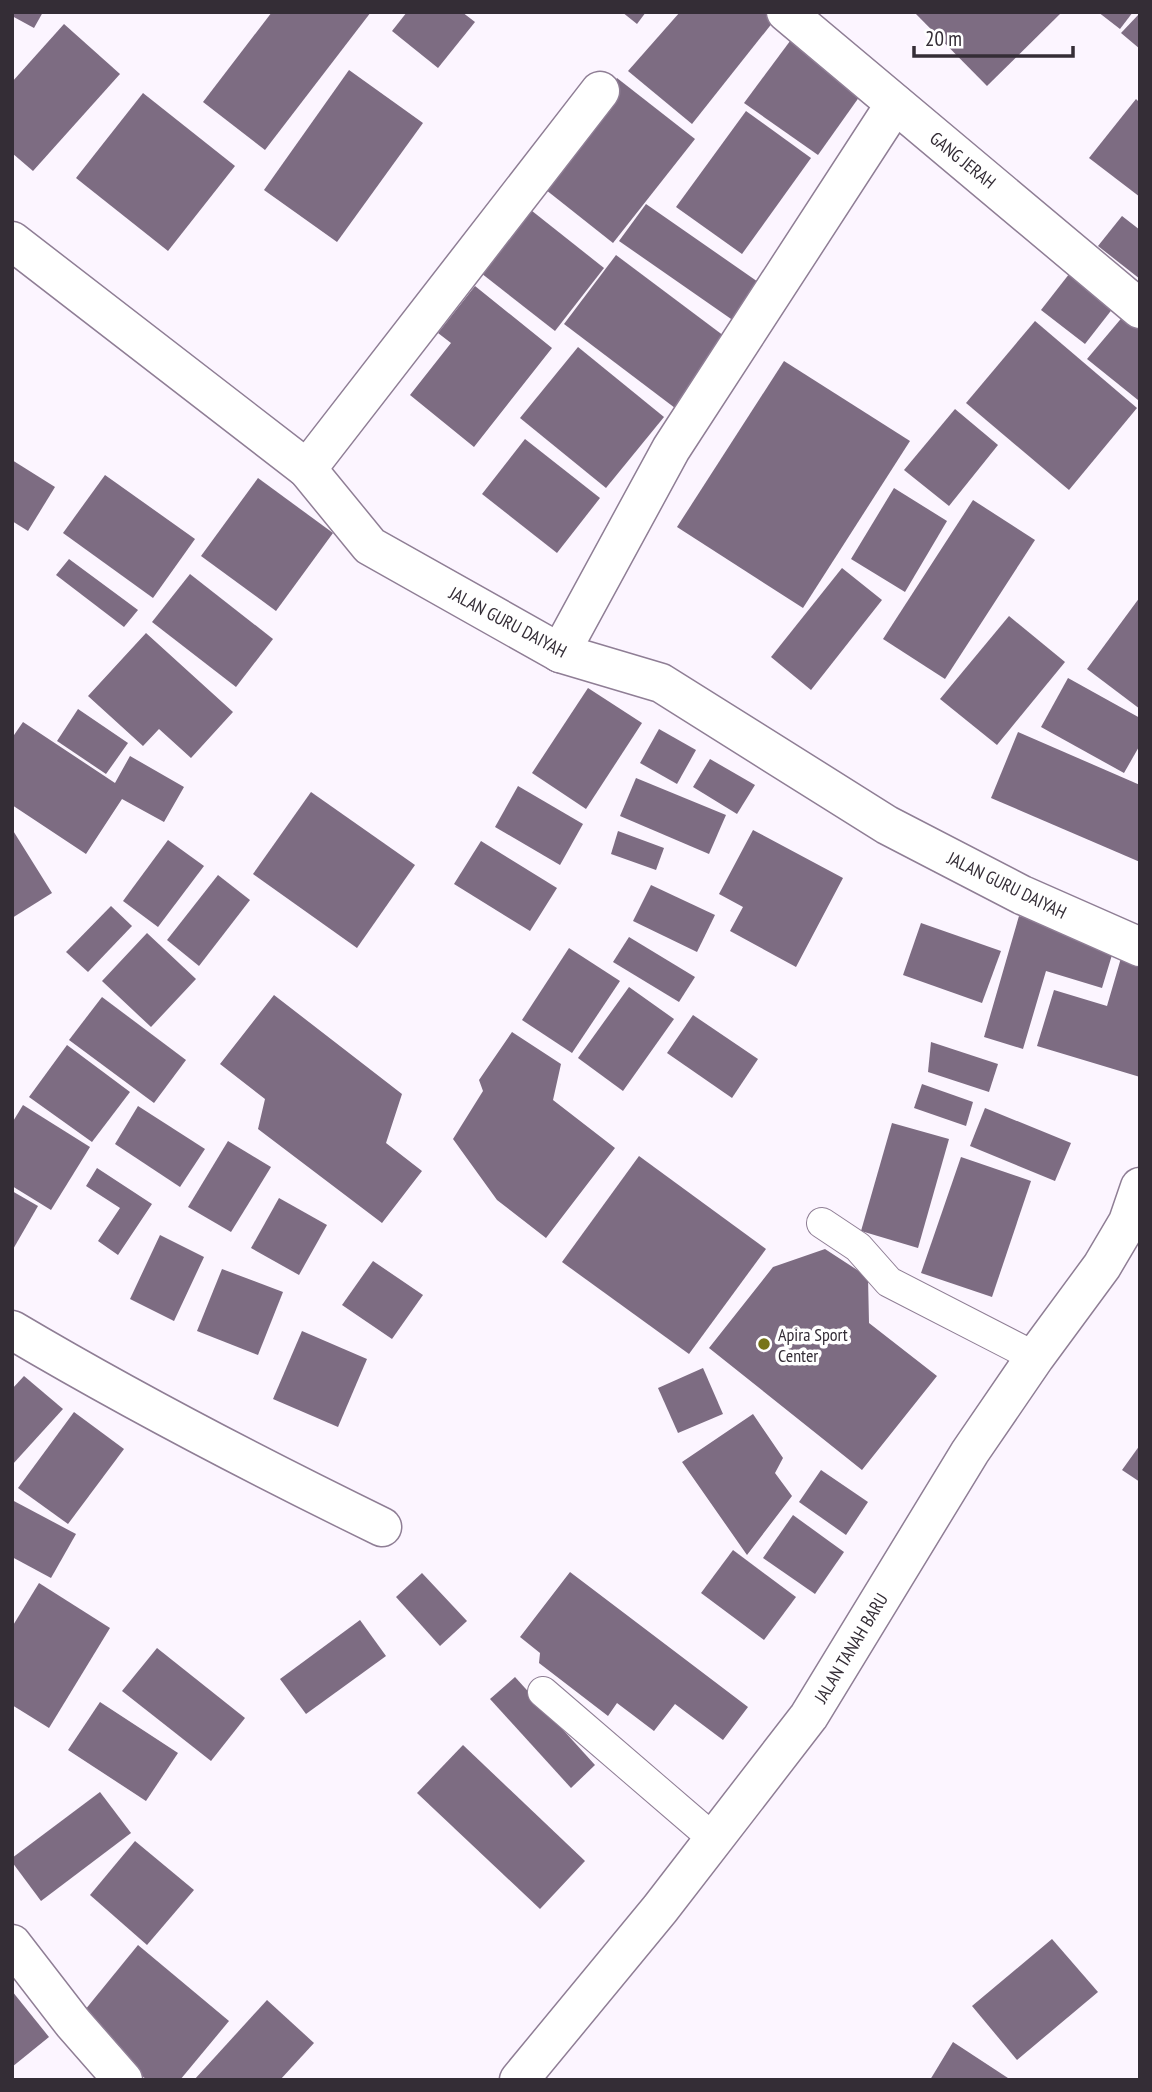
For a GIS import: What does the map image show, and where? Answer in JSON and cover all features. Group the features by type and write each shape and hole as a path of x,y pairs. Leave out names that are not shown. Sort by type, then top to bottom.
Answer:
{"street":[{"name":"GANG JERAH","path":"786,12 1140,309"},
{"path":"307,469 600,90"},
{"path":"560,653 671,449 895,104"},
{"name":"JALAN GURU DAIYAH","path":"12,241 307,469 370,546 560,653 661,684 887,825 1022,895 1140,947"},
{"name":"JALAN TANAH BARU","path":"519,2080 715,1840 809,1716 970,1452 1102,1266 1128,1222 1140,1187"},
{"path":"12,1330 106,1384 275,1474 382,1527"},
{"path":"12,1944 73,2023 123,2080"}],"lane":[{"path":"822,1223 858,1247 888,1282 1035,1357"},
{"path":"543,1692 715,1840"}],"building":[{"path":"12,12 43,12 34,28 12,16"},
{"path":"272,12 371,12 265,150 203,102"},
{"path":"407,12 462,12 475,22 438,68 392,31"},
{"path":"622,12 646,12 637,24"},
{"path":"680,12 772,12 777,17 692,124 628,71"},
{"path":"914,12 1062,12 987,86"},
{"path":"1098,12 1133,12 1120,29"},
{"path":"1140,13 1140,49 1121,33"},
{"path":"64,24 120,74 33,171 12,153 12,82"},
{"path":"796,33 867,86 818,155 744,103"},
{"path":"349,70 423,123 337,242 264,190"},
{"path":"617,78 695,139 613,243 536,182"},
{"path":"143,93 235,166 168,251 76,178"},
{"path":"1136,99 1140,103 1140,197 1089,158"},
{"path":"746,111 811,158 742,254 676,207"},
{"path":"522,203 604,268 555,331 472,266"},
{"path":"646,204 761,284 734,321 619,241"},
{"path":"1122,216 1140,230 1140,279 1098,246"},
{"path":"616,255 728,339 675,408 564,324"},
{"path":"1073,269 1117,303 1085,344 1041,310"},
{"path":"475,286 552,348 474,447 410,395 451,343 438,333"},
{"path":"1130,308 1140,316 1138,400 1087,359"},
{"path":"1035,321 1137,408 1069,490 966,403"},
{"path":"578,347 664,417 606,488 520,418"},
{"path":"784,361 910,441 803,608 677,527"},
{"path":"955,409 998,445 949,506 904,470"},
{"path":"525,439 600,498 557,553 482,494"},
{"path":"12,460 55,487 28,531 12,521"},
{"path":"105,475 195,539 153,598 63,533"},
{"path":"258,478 333,533 276,611 201,556"},
{"path":"894,488 947,521 905,592 851,559"},
{"path":"973,500 1035,540 945,679 883,639"},
{"path":"69,559 138,610 124,627 56,575"},
{"path":"842,568 882,600 811,690 771,657"},
{"path":"190,574 273,639 236,687 152,622"},
{"path":"1140,597 1140,709 1087,669"},
{"path":"1009,616 1065,662 997,745 940,699"},
{"path":"146,633 233,712 191,758 159,729 143,746 88,696"},
{"path":"1068,678 1140,718 1140,745 1124,773 1041,727"},
{"path":"588,688 642,723 586,809 532,773"},
{"path":"78,709 128,743 106,774 57,741"},
{"path":"23,722 115,783 130,756 184,787 164,822 122,799 86,854 12,805 12,738"},
{"path":"659,729 696,750 677,784 640,763"},
{"path":"1018,732 1140,785 1140,862 991,798"},
{"path":"710,759 755,785 737,814 693,787"},
{"path":"636,778 726,815 709,854 620,816"},
{"path":"518,786 583,824 560,865 495,827"},
{"path":"311,792 415,865 357,948 253,874"},
{"path":"12,829 52,893 12,918"},
{"path":"753,830 843,878 796,967 730,931 743,907 719,894"},
{"path":"618,831 664,848 656,870 611,854"},
{"path":"168,840 204,866 158,927 123,901"},
{"path":"481,841 557,888 530,931 454,884"},
{"path":"218,875 250,900 199,966 167,940"},
{"path":"651,885 715,915 697,952 633,921"},
{"path":"111,906 132,926 88,972 66,952"},
{"path":"1019,916 1115,945 1102,988 1046,971 1023,1049 984,1037"},
{"path":"921,923 1001,951 982,1003 903,975"},
{"path":"147,933 196,979 151,1027 102,981"},
{"path":"629,937 695,977 679,1002 613,962"},
{"path":"569,948 620,981 572,1053 522,1020"},
{"path":"1121,958 1140,964 1140,1077 1037,1046 1054,990 1107,1006"},
{"path":"629,987 674,1019 623,1091 578,1058"},
{"path":"274,995 402,1094 386,1143 422,1171 382,1223 258,1129 265,1099 220,1064"},
{"path":"102,997 186,1060 154,1103 69,1040"},
{"path":"693,1015 758,1059 732,1098 667,1053"},
{"path":"512,1032 561,1064 553,1100 615,1148 546,1238 497,1200 453,1139 483,1091 479,1080"},
{"path":"931,1042 998,1064 989,1092 928,1072"},
{"path":"67,1045 130,1092 92,1142 29,1097"},
{"path":"922,1084 973,1102 966,1126 914,1108"},
{"path":"23,1105 90,1147 51,1210 12,1186 12,1123"},
{"path":"138,1106 205,1149 180,1187 115,1144"},
{"path":"985,1108 1071,1143 1055,1181 970,1146"},
{"path":"892,1123 949,1139 918,1248 861,1231"},
{"path":"228,1141 271,1167 231,1232 188,1207"},
{"path":"639,1156 766,1249 689,1354 562,1262"},
{"path":"961,1157 1031,1181 992,1297 921,1273"},
{"path":"97,1168 152,1204 118,1255 98,1241 120,1208 86,1186"},
{"path":"12,1191 38,1206 12,1251"},
{"path":"279,1198 327,1225 299,1275 251,1248"},
{"path":"160,1235 204,1257 174,1321 130,1299"},
{"path":"825,1249 868,1277 869,1323 937,1376 862,1470 709,1348 773,1267"},
{"path":"373,1261 423,1295 392,1339 342,1305"},
{"path":"222,1269 283,1292 258,1355 197,1331"},
{"path":"302,1331 367,1359 338,1427 273,1399"},
{"path":"703,1368 723,1414 678,1433 658,1388"},
{"path":"24,1376 63,1409 12,1465 12,1389"},
{"path":"74,1412 124,1449 68,1524 18,1488"},
{"path":"753,1414 783,1458 775,1473 792,1496 747,1555 682,1462"},
{"path":"1140,1445 1140,1482 1122,1470"},
{"path":"821,1470 868,1502 846,1535 799,1502"},
{"path":"12,1500 76,1534 51,1578 12,1557"},
{"path":"793,1515 844,1552 815,1594 763,1558"},
{"path":"733,1550 796,1597 764,1640 701,1593"},
{"path":"570,1572 748,1707 723,1740 675,1704 654,1731 617,1703 608,1716 539,1663 540,1653 520,1637"},
{"path":"422,1573 467,1621 440,1646 396,1597"},
{"path":"39,1583 110,1628 49,1728 12,1705 12,1627"},
{"path":"360,1620 386,1656 306,1714 280,1679"},
{"path":"157,1648 245,1718 211,1761 122,1691"},
{"path":"515,1677 595,1765 571,1788 490,1699"},
{"path":"100,1702 178,1753 146,1801 68,1750"},
{"path":"463,1745 585,1861 540,1909 417,1793"},
{"path":"100,1792 131,1833 41,1901 12,1862 12,1858"},
{"path":"135,1841 194,1890 147,1945 90,1895"},
{"path":"1052,1939 1098,1992 1017,2060 972,2006"},
{"path":"138,1945 229,2021 180,2080 147,2080 76,2021"},
{"path":"12,1991 49,2037 12,2067"},
{"path":"267,2000 314,2043 280,2080 194,2080"},
{"path":"953,2042 1011,2080 930,2080"}],"place":[{"name":"Apira Sport Center","path":"764,1344"}]}
